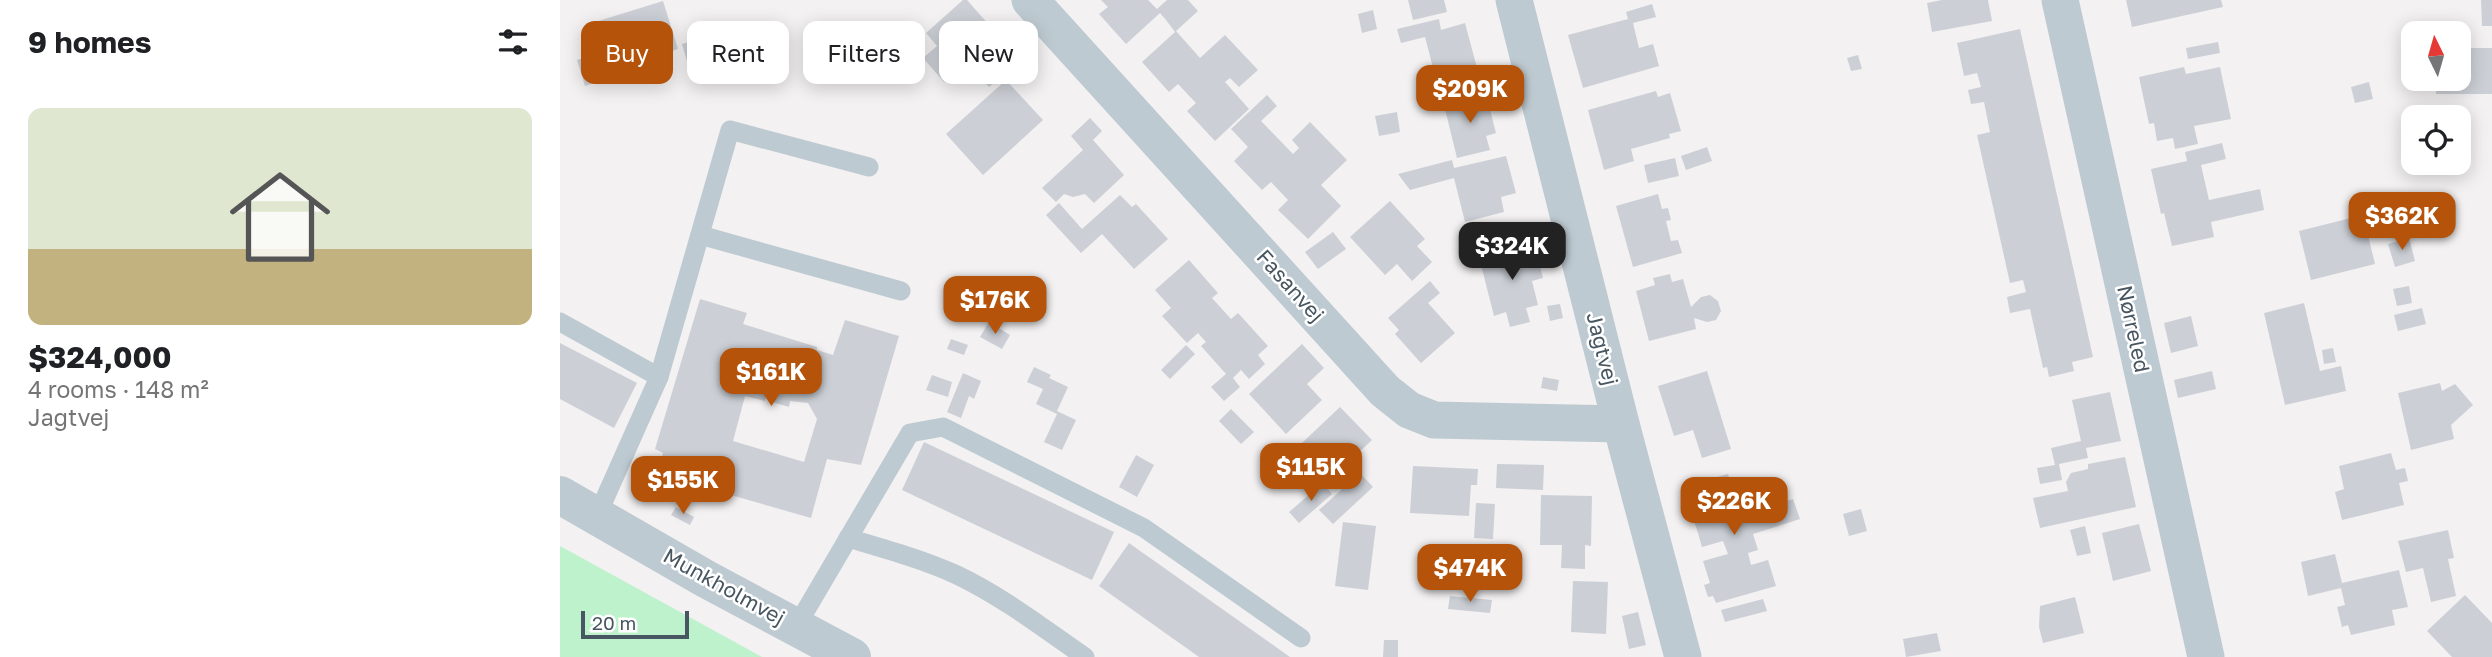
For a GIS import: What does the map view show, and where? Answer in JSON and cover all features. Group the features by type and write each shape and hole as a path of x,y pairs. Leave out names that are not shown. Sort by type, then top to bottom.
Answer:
{"street":[{"name":"Fasanvej","path":"1030,0 1385,391 1409,410 1434,420 1621,425"},
{"name":"Jagtvej","path":"1514,0 1621,425 1683,657"},
{"name":"Nørreled","path":"2060,0 2206,657"},
{"name":"Munkholmvej","path":"560,495 706,579 852,657"}],"lane":[{"path":"597,516 659,377 730,130 869,167"},
{"path":"700,235 901,291"},
{"path":"560,322 659,377"},
{"path":"796,627 910,433 943,427 1144,528 1301,638"},
{"path":"848,538 935,565 974,583 1010,604 1085,657"}],"green space":[{"path":"560,546 762,657 560,657"}],"building":[{"path":"963,0 967,0 986,21 939,21"},
{"path":"1101,0 1148,0 1157,9 1167,0 1188,0 1198,11 1176,31 1200,58 1225,35 1258,70 1239,87 1230,78 1225,82 1249,109 1215,141 1187,111 1196,103 1178,84 1169,92 1142,62 1175,32 1166,20 1160,13 1126,44 1099,14 1108,7"},
{"path":"1408,0 1444,0 1447,12 1413,20"},
{"path":"1942,0 1988,0 1992,21 1932,32 1927,3"},
{"path":"2126,0 2221,0 2223,7 2132,27"},
{"path":"2481,0 2492,0 2492,26 2482,26"},
{"path":"663,1 669,21 598,21"},
{"path":"1652,4 1656,17 1633,23 1639,48 1653,44 1659,66 1583,88 1568,35 1628,19 1626,12"},
{"path":"1373,10 1377,29 1362,33 1358,14"},
{"path":"1439,19 1441,30 1465,23 1477,68 1436,79 1425,37 1401,43 1397,29"},
{"path":"939,21 939,76 925,60 925,56 937,46 926,33"},
{"path":"2020,29 2093,357 2072,362 2074,371 2049,377 2047,367 2043,368 2030,309 2010,313 2007,297 2026,292 2023,280 2010,283 1977,135 1990,132 1984,102 1971,104 1968,90 1981,87 1977,73 1964,76 1957,43"},
{"path":"673,33 678,49 673,51"},
{"path":"2218,42 2220,53 2188,59 2186,48"},
{"path":"687,43 687,61 682,44"},
{"path":"2471,48 2492,48 2492,94 2436,94 2436,91 2471,91"},
{"path":"1858,55 1862,69 1851,71 1847,58"},
{"path":"2184,67 2186,74 2220,67 2231,119 2194,126 2198,144 2175,149 2173,138 2157,141 2154,123 2149,124 2139,77"},
{"path":"2369,82 2373,99 2355,103 2351,87"},
{"path":"1002,84 1010,84 1043,120 983,175 946,134"},
{"path":"1656,91 1658,97 1670,93 1681,131 1669,134 1670,138 1631,149 1634,161 1604,170 1588,110"},
{"path":"1486,94 1496,133 1486,136 1490,150 1457,158 1444,105"},
{"path":"1267,95 1277,106 1261,121 1293,154 1299,148 1292,140 1310,122 1347,160 1321,185 1341,206 1308,239 1278,210 1288,200 1271,182 1262,190 1234,161 1248,147 1231,129"},
{"path":"1397,112 1400,132 1379,136 1375,116"},
{"path":"1090,118 1102,131 1093,140 1124,175 1094,203 1085,194 1073,197 1064,194 1056,202 1042,188 1083,150 1071,136"},
{"path":"2222,143 2226,159 2201,165 2209,200 2260,189 2264,210 2211,222 2214,237 2172,246 2164,213 2161,214 2151,169 2187,161 2185,152"},
{"path":"1707,147 1712,161 1686,170 1681,156"},
{"path":"1506,156 1516,193 1501,197 1504,212 1465,222 1454,178 1410,190 1398,174 1452,160 1454,168"},
{"path":"1675,158 1679,176 1648,183 1644,165"},
{"path":"1658,194 1662,209 1668,208 1671,220 1666,221 1671,241 1678,240 1682,253 1633,267 1616,206"},
{"path":"1120,195 1132,207 1136,204 1168,239 1134,269 1102,234 1081,253 1046,215 1059,203 1082,229"},
{"path":"1390,201 1425,239 1417,246 1432,262 1412,281 1397,264 1385,275 1350,237"},
{"path":"2363,215 2375,264 2311,280 2299,231"},
{"path":"1333,232 1346,249 1318,269 1305,252"},
{"path":"2409,238 2415,261 2395,267 2388,244"},
{"path":"1534,243 1543,278 1532,281 1538,305 1526,308 1530,322 1510,327 1506,312 1494,316 1479,257"},
{"path":"1189,260 1218,293 1212,298 1231,319 1238,313 1268,346 1258,355 1265,364 1249,379 1241,370 1233,378 1240,387 1224,401 1211,387 1226,374 1201,346 1206,342 1198,333 1187,343 1162,316 1171,308 1155,290"},
{"path":"1670,274 1672,282 1683,279 1691,307 1701,297 1710,295 1718,301 1721,311 1716,320 1707,322 1694,318 1696,329 1649,341 1636,291 1655,285 1653,278"},
{"path":"1430,281 1440,293 1428,303 1455,333 1421,363 1395,334 1399,330 1388,318"},
{"path":"2409,286 2412,303 2397,306 2393,289"},
{"path":"700,299 747,313 743,324 817,347 817,350 833,355 845,320 899,336 861,465 827,459 811,518 682,481 668,471 661,461 663,453 655,449","holes":["767,394 773,396 772,402 789,407 790,401 808,403 817,419 804,462 733,441 745,396 765,401"]},
{"path":"2304,303 2320,371 2341,366 2346,391 2285,405 2264,313"},
{"path":"1560,304 1563,318 1550,321 1547,306"},
{"path":"2422,308 2426,324 2398,331 2394,315"},
{"path":"2191,316 2198,346 2171,353 2164,323"},
{"path":"989,322 1010,335 1002,349 980,337"},
{"path":"951,339 968,345 964,355 947,349"},
{"path":"560,343 637,383 614,428 560,399"},
{"path":"1302,344 1324,368 1307,384 1322,400 1286,434 1249,394"},
{"path":"1186,345 1195,354 1170,379 1161,370"},
{"path":"2333,348 2336,362 2324,364 2322,350"},
{"path":"1034,367 1068,387 1057,411 1076,420 1062,450 1044,442 1057,414 1036,404 1043,389 1027,382"},
{"path":"1707,371 1731,449 1702,458 1693,430 1674,436 1658,386"},
{"path":"2212,371 2216,389 2178,398 2174,380"},
{"path":"963,373 981,381 974,399 969,396 961,418 947,412"},
{"path":"932,375 952,382 948,397 926,390"},
{"path":"1543,377 1559,380 1557,391 1541,388"},
{"path":"2440,383 2442,391 2455,384 2473,405 2451,425 2454,439 2411,450 2398,393"},
{"path":"2110,392 2121,441 2086,448 2088,458 2059,464 2062,480 2040,484 2037,468 2055,465 2051,448 2081,441 2072,400"},
{"path":"1340,407 1372,440 1340,470 1319,447 1295,470 1285,459"},
{"path":"1231,409 1254,432 1241,444 1219,421"},
{"path":"924,442 1114,532 1092,580 902,490"},
{"path":"2391,453 2396,470 2405,468 2408,481 2399,483 2404,505 2342,520 2335,492 2344,489 2339,466"},
{"path":"1136,455 1154,465 1137,497 1119,487"},
{"path":"2125,457 2136,507 2040,528 2033,498 2068,491 2066,482 2071,473 2088,469 2088,464"},
{"path":"1497,464 1544,465 1543,490 1496,488"},
{"path":"1413,466 1478,469 1477,485 1471,485 1469,516 1410,513"},
{"path":"1360,473 1373,487 1333,524 1319,510"},
{"path":"1728,474 1740,516 1793,499 1800,519 1753,534 1758,550 1748,553 1751,565 1768,560 1776,586 1716,603 1713,596 1708,597 1704,585 1710,583 1703,561 1728,554 1723,541 1702,547 1684,486"},
{"path":"1323,483 1332,494 1299,523 1289,512"},
{"path":"1541,495 1592,496 1591,546 1585,545 1585,569 1561,568 1562,545 1540,545"},
{"path":"1476,503 1495,504 1493,539 1474,538"},
{"path":"676,507 694,517 690,525 671,515"},
{"path":"1861,509 1867,531 1849,536 1843,514"},
{"path":"1343,522 1376,526 1368,590 1335,586"},
{"path":"2139,524 2151,571 2113,581 2102,533"},
{"path":"2085,526 2091,553 2077,556 2070,530"},
{"path":"2448,530 2454,558 2448,559 2456,596 2431,602 2423,568 2406,572 2398,541"},
{"path":"1129,543 1290,657 1199,657 1099,586"},
{"path":"2335,554 2342,583 2399,570 2408,607 2392,610 2395,625 2351,635 2348,625 2342,627 2337,607 2345,605 2341,588 2308,596 2301,562"},
{"path":"1573,581 1608,582 1606,634 1571,632"},
{"path":"2465,595 2492,623 2492,657 2452,657 2427,631"},
{"path":"1450,596 1492,600 1490,613 1448,609"},
{"path":"2075,597 2084,633 2043,643 2039,627 2040,606"},
{"path":"1763,599 1767,611 1725,622 1721,610"},
{"path":"1638,612 1646,645 1629,649 1622,616"},
{"path":"1937,633 1941,651 1906,657 1903,639"},
{"path":"1384,640 1398,640 1398,657 1383,657"}]}
